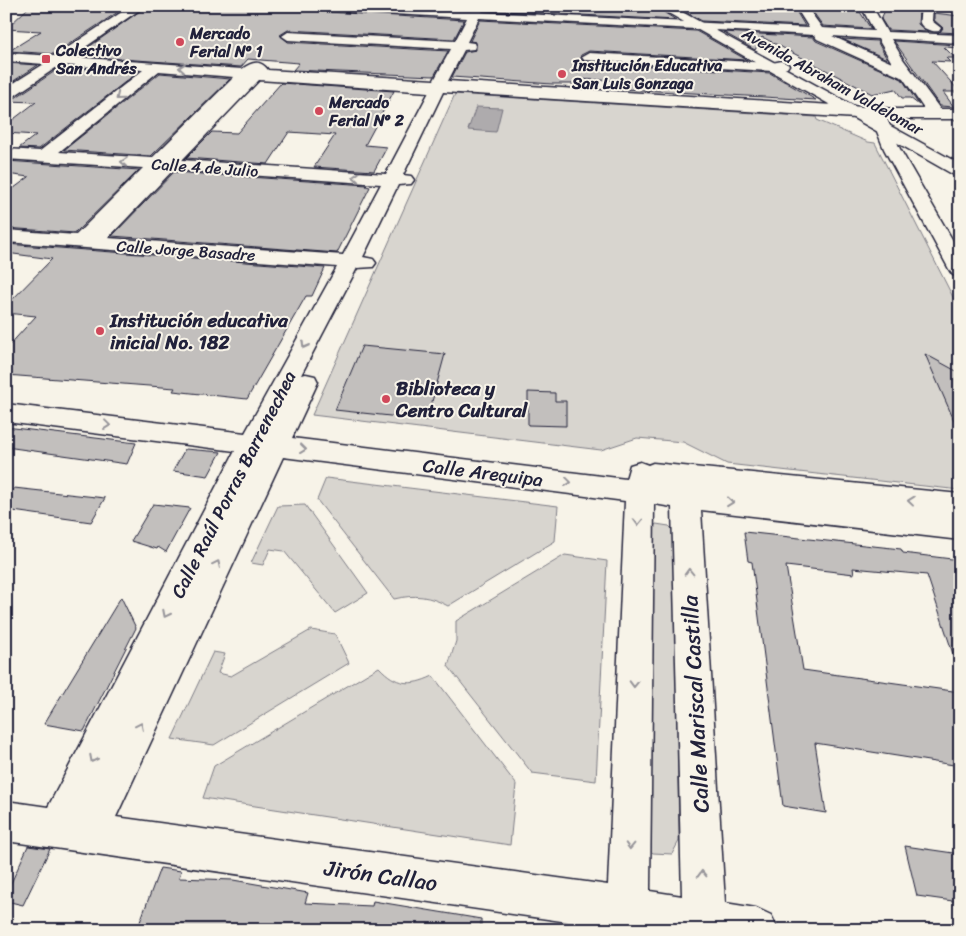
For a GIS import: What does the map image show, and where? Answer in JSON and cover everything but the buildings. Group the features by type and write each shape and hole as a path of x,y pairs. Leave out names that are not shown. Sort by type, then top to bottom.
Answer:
{"street":[{"path":"6,95 51,59 127,6"},
{"path":"6,86 139,6"},
{"name":"Avenida Abraham Valdelomar","path":"662,6 960,162"},
{"name":"Avenida Abraham Valdelomar","path":"675,6 777,66"},
{"path":"801,6 821,36 908,75"},
{"path":"806,6 866,7 881,34 935,113"},
{"path":"927,6 926,23 935,28"},
{"path":"464,46 285,39 302,16 316,7 482,10 592,20 960,39"},
{"name":"Calle Raúl Porras Barrenechea","path":"73,831 268,435 358,263 482,10"},
{"path":"586,87 592,20"},
{"path":"590,47 777,66"},
{"path":"6,57 251,70 445,86 586,87 872,116 935,113 960,114"},
{"path":"44,156 157,66"},
{"path":"86,242 163,165 251,70"},
{"path":"872,116 960,271"},
{"name":"Avenida Abraham Valdelomar","path":"872,116 919,148 960,171"},
{"path":"892,149 899,145 919,148"},
{"name":"Calle 4 de Julio","path":"6,154 398,180"},
{"name":"Calle Jorge Basadre","path":"6,236 358,263"},
{"name":"Calle Arequipa","path":"6,396 268,435 685,487 960,528"},
{"name":"Calle Arequipa","path":"6,413 268,435"},
{"path":"628,910 640,482"},
{"name":"Calle Arequipa","path":"685,487 960,506"},
{"name":"Calle Mariscal Castilla","path":"685,487 705,926"},
{"name":"Jirón Callao","path":"6,821 628,910 705,926 756,930"}],"shaded area":[{"path":"455,94 816,117 817,120 868,142 875,143 960,311 960,490 727,464 683,442 637,438 601,450 312,415"},
{"path":"476,107 502,108 496,132 468,130"},
{"path":"326,478 558,506 555,541 448,606 422,597 394,599 317,500"},
{"path":"305,505 368,593 335,613 284,551 270,549 263,565 251,563 278,506"},
{"path":"656,524 669,526 674,531 679,841 672,854 653,853 643,845 652,529"},
{"path":"565,555 607,561 596,781 532,773 448,666 456,641 456,621"},
{"path":"311,630 335,634 349,663 214,745 172,739 213,652 225,654 218,673 231,676"},
{"path":"379,667 397,681 410,683 433,676 516,784 510,845 203,798 214,766"}],"place":[{"name":"Mercado Ferial Nº 1","path":"180,42"},
{"name":"Colectivo San Andrés","path":"46,59"},
{"name":"Institución Educativa San Luis Gonzaga","path":"562,74"},
{"name":"Mercado Ferial Nº 2","path":"319,111"},
{"name":"Institución educativa inicial No. 182","path":"100,331"},
{"name":"Biblioteca y Centro Cultural","path":"386,399"}]}
